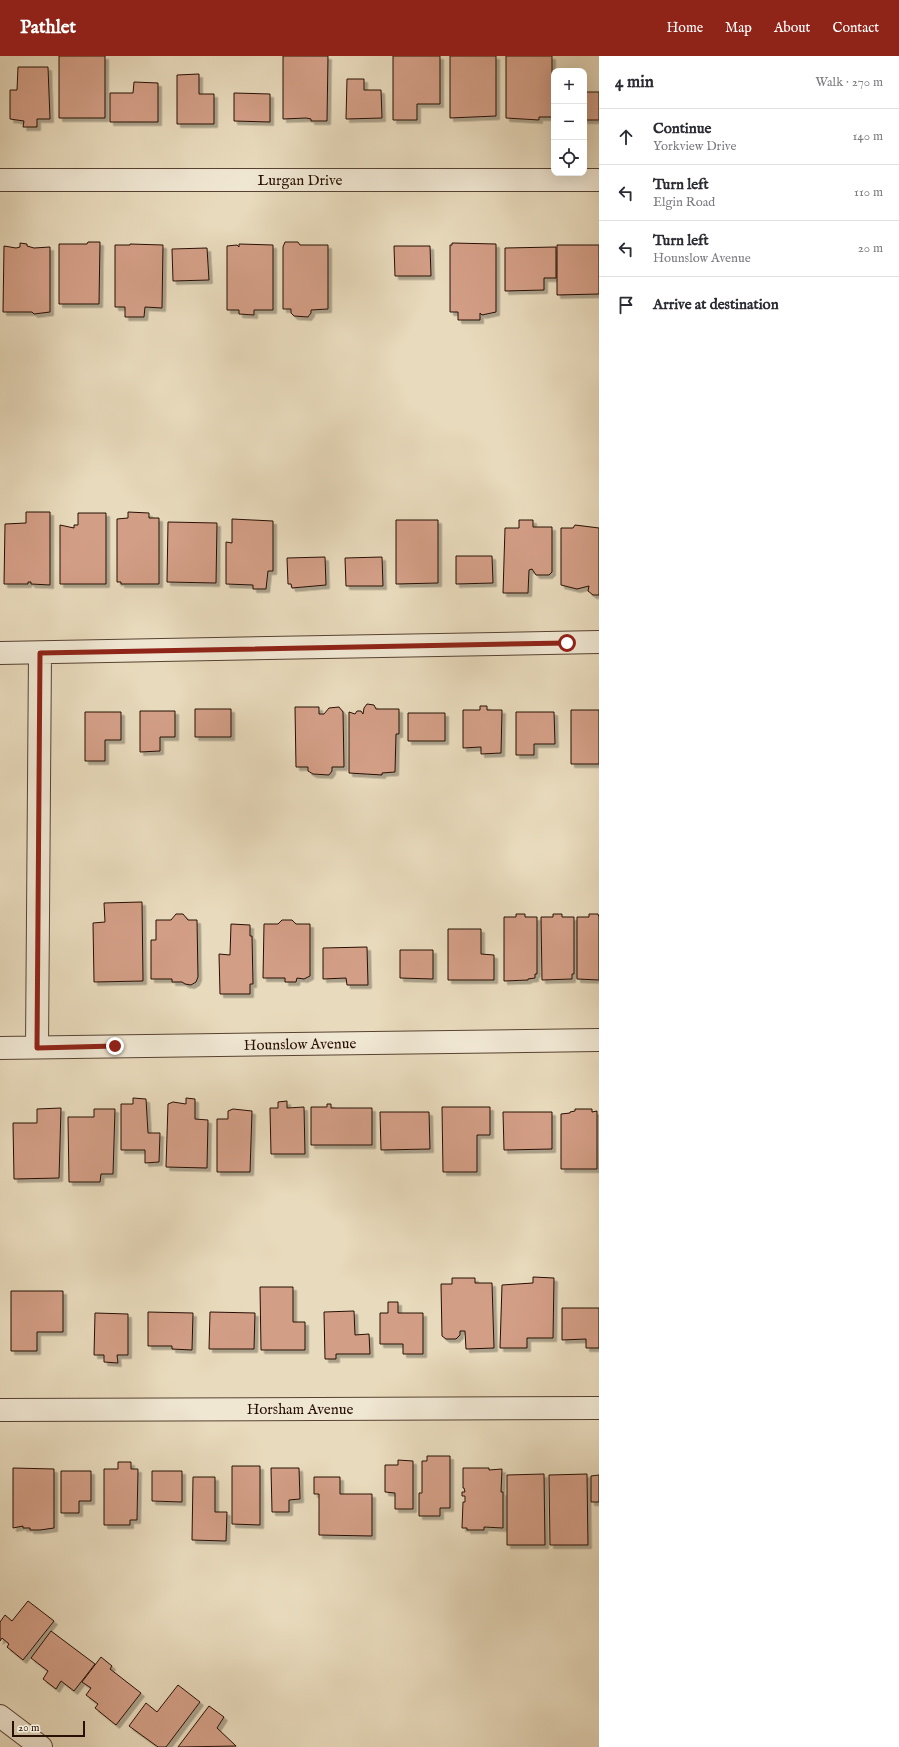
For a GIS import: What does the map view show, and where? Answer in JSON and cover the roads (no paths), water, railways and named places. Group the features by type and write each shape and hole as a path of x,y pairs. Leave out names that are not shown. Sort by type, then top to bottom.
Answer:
{"street":[{"name":"Lurgan Drive","path":"0,180 599,180"},
{"path":"0,653 599,642"},
{"path":"37,1048 40,653"},
{"name":"Hounslow Avenue","path":"0,1048 599,1040"},
{"name":"Horsham Avenue","path":"0,1410 599,1408"},
{"path":"0,1716 41,1747"}]}
